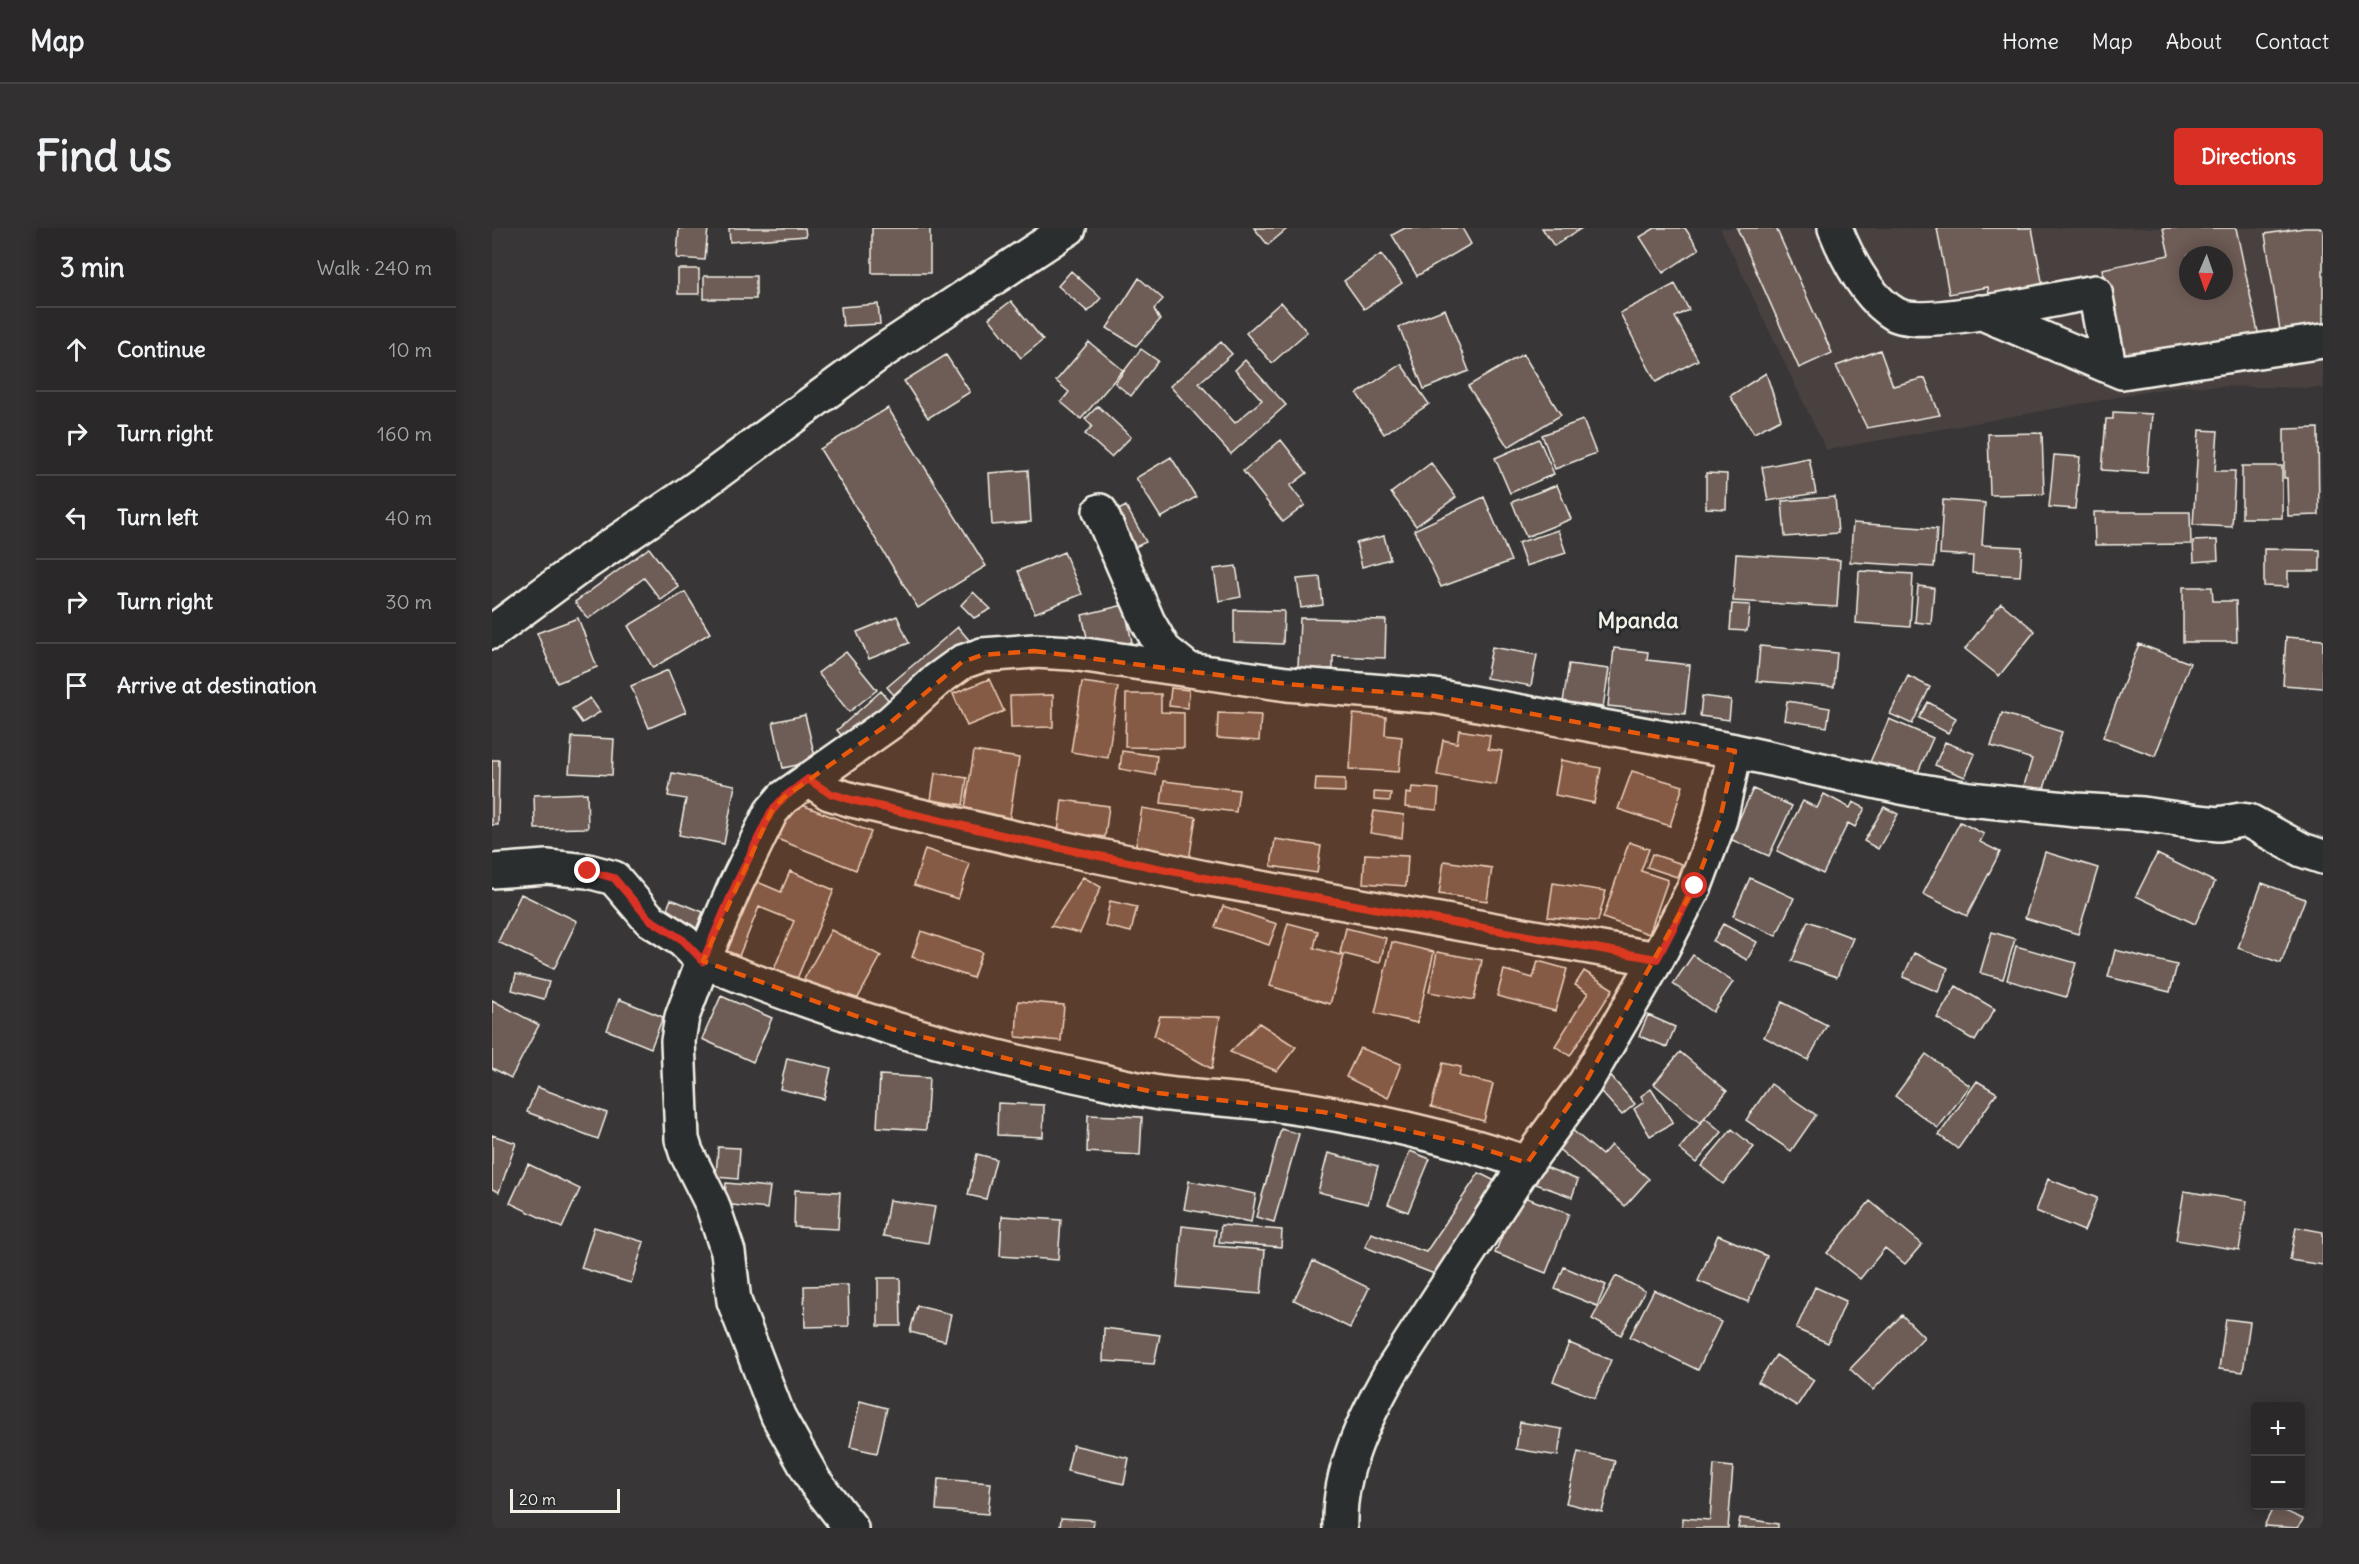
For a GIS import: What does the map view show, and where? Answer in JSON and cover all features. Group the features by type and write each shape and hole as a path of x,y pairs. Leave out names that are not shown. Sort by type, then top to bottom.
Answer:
{"street":[{"path":"492,632 577,569 692,491 877,355 1069,228"},
{"path":"1835,228 1844,251 1864,283 1883,305 1896,315 1910,319 1923,320 1980,312 2095,292 2109,366"},
{"path":"1980,312 2122,372 2323,341"},
{"path":"1100,511 1148,622 1164,650 1189,670"},
{"path":"851,1528 815,1482 778,1416 734,1301 728,1252 712,1204 686,1152 682,1139 678,1041 682,1017 703,961 736,884 771,812 783,798 891,722 937,680 962,662 982,655 1034,651 1071,653 1287,684 1434,696 1735,751 1910,789 1969,799 2143,814 2219,824 2249,820 2302,850 2323,857"},
{"path":"1346,1526 1346,1470 1372,1406 1391,1372 1527,1163 1585,1083 1657,959 1695,886 1717,829 1735,751"},
{"path":"808,779 829,793 852,800 1032,842 1210,879 1657,959"},
{"path":"492,871 547,867 588,871 614,878 649,919 683,940 703,961 827,1008 892,1029 1008,1060 1158,1092 1323,1112 1472,1144 1527,1163"}],"highlighted area":[{"path":"1034,651 1287,684 1434,696 1735,751 1720,819 1695,886 1585,1083 1527,1163 1472,1145 1323,1112 1158,1093 1040,1067 892,1029 703,961 771,812 783,798 891,722 962,662 982,655"}],"shaded area":[{"path":"1720,228 2323,228 2323,388 2180,386 1826,450"}],"building":[{"path":"679,228 708,228 705,260 677,258"},
{"path":"729,228 805,228 806,236 730,242"},
{"path":"872,228 930,228 930,273 872,273"},
{"path":"1254,228 1288,228 1268,245"},
{"path":"1405,228 1462,228 1471,244 1417,276 1392,235"},
{"path":"1542,228 1582,228 1554,246"},
{"path":"1655,228 1685,228 1699,249 1663,273 1640,237"},
{"path":"1737,228 1776,228 1832,353 1799,368"},
{"path":"1937,228 2032,228 2044,292 1990,301 1988,287 1949,294"},
{"path":"2163,228 2236,228 2259,337 2123,366 2102,269 2169,255"},
{"path":"2304,228 2323,228 2323,323 2280,330 2265,234"},
{"path":"1381,254 1402,283 1364,309 1344,281"},
{"path":"678,269 699,269 699,294 678,294"},
{"path":"1071,271 1101,298 1088,312 1058,286"},
{"path":"704,276 756,276 756,299 704,299"},
{"path":"1139,278 1163,299 1154,309 1160,320 1136,346 1107,328"},
{"path":"1675,284 1689,310 1675,317 1698,360 1656,382 1620,313"},
{"path":"1011,301 1043,340 1021,358 989,318"},
{"path":"1281,302 1307,332 1272,363 1246,333"},
{"path":"878,304 880,324 843,326 841,307"},
{"path":"1445,309 1469,371 1424,389 1399,327"},
{"path":"1089,342 1123,370 1081,419 1061,402 1069,392 1056,381"},
{"path":"1221,342 1232,354 1199,383 1235,423 1262,400 1235,370 1245,360 1286,405 1231,454 1170,386"},
{"path":"1141,349 1158,361 1131,396 1115,383"},
{"path":"1880,350 1893,386 1925,378 1940,415 1867,428 1836,366"},
{"path":"1523,354 1561,415 1508,447 1468,386"},
{"path":"946,355 970,392 928,418 904,381"},
{"path":"1401,364 1429,404 1384,434 1357,394"},
{"path":"1766,373 1781,419 1754,433 1730,396"},
{"path":"1098,406 1131,437 1111,457 1085,434 1092,426 1085,419"},
{"path":"888,408 986,566 918,608 820,449"},
{"path":"2113,412 2152,414 2147,473 2102,470 2106,419 2113,419"},
{"path":"1583,420 1596,453 1555,469 1542,435"},
{"path":"2318,428 2319,515 2288,516 2287,478 2284,478 2284,429"},
{"path":"2199,430 2218,431 2215,471 2235,471 2232,527 2193,525"},
{"path":"2042,433 2044,494 1990,495 1988,434"},
{"path":"1539,439 1554,474 1510,493 1495,458"},
{"path":"1281,440 1307,473 1290,486 1305,505 1283,522 1243,471"},
{"path":"2054,455 2080,457 2075,509 2049,507"},
{"path":"1171,457 1196,497 1161,518 1136,478"},
{"path":"1809,458 1816,493 1768,501 1762,467"},
{"path":"1431,463 1456,497 1416,526 1391,493"},
{"path":"2242,466 2282,466 2282,518 2242,518"},
{"path":"1028,470 1031,522 992,525 989,473"},
{"path":"1706,473 1727,474 1726,509 1706,508"},
{"path":"1557,485 1571,519 1526,537 1512,502"},
{"path":"1484,497 1511,561 1441,587 1414,530"},
{"path":"1835,497 1838,533 1785,537 1782,501"},
{"path":"1943,500 1985,503 1982,545 2022,547 2020,576 1972,573 1973,556 1940,554"},
{"path":"1126,506 1146,542 1133,548 1113,513"},
{"path":"2094,512 2190,512 2191,544 2095,545"},
{"path":"1853,523 1937,529 1934,567 1850,562"},
{"path":"1558,530 1566,553 1526,566 1518,543"},
{"path":"1384,536 1390,559 1362,567 1356,543"},
{"path":"2217,540 2218,560 2194,562 2193,541"},
{"path":"649,548 679,587 661,600 644,578 588,619 575,602"},
{"path":"2264,549 2320,550 2320,571 2288,571 2288,587 2264,586"},
{"path":"1064,552 1082,594 1035,613 1018,571"},
{"path":"1736,554 1840,560 1837,607 1733,601"},
{"path":"1236,566 1241,597 1219,601 1214,569"},
{"path":"1859,571 1913,574 1910,627 1856,623"},
{"path":"1320,577 1323,605 1301,608 1297,579"},
{"path":"1918,586 1934,588 1931,624 1915,622"},
{"path":"2183,587 2212,587 2213,601 2236,601 2237,642 2183,642"},
{"path":"685,592 710,633 653,668 628,626"},
{"path":"973,592 991,609 974,618 961,605"},
{"path":"2001,603 2035,631 1999,676 1965,649"},
{"path":"1732,604 1750,605 1747,631 1730,630"},
{"path":"1124,605 1132,642 1090,651 1082,615"},
{"path":"1234,610 1284,611 1283,644 1234,642"},
{"path":"897,616 909,643 869,659 857,632"},
{"path":"578,618 597,667 557,683 537,633"},
{"path":"1300,618 1386,620 1385,658 1333,656 1333,669 1298,668"},
{"path":"958,627 969,640 898,700 887,687"},
{"path":"2286,637 2323,640 2323,688 2283,685"},
{"path":"2139,644 2190,663 2155,756 2103,737"},
{"path":"1760,646 1837,653 1834,687 1757,681"},
{"path":"1492,647 1537,655 1531,686 1486,678"},
{"path":"1614,648 1648,652 1647,660 1690,665 1685,714 1608,706"},
{"path":"846,652 877,690 849,712 818,673"},
{"path":"1569,664 1609,669 1603,707 1563,702"},
{"path":"668,670 686,712 649,728 631,686"},
{"path":"1908,676 1930,687 1912,724 1890,714"},
{"path":"989,679 1004,711 967,726 953,694"},
{"path":"1082,682 1118,687 1108,758 1071,752"},
{"path":"1171,688 1189,690 1188,708 1169,706"},
{"path":"881,691 890,702 846,741 837,730"},
{"path":"1126,694 1161,694 1161,712 1184,713 1184,748 1125,747"},
{"path":"1053,695 1053,727 1011,728 1010,696"},
{"path":"1702,696 1731,700 1729,720 1700,716"},
{"path":"590,698 600,712 582,723 572,709"},
{"path":"1787,701 1830,708 1827,727 1784,720"},
{"path":"1928,702 1956,718 1948,733 1919,718"},
{"path":"1218,713 1261,715 1259,741 1217,738"},
{"path":"2002,713 2062,732 2042,795 2023,789 2032,759 1991,746"},
{"path":"1353,714 1386,717 1385,735 1402,737 1399,772 1349,769"},
{"path":"805,715 816,761 783,768 773,722"},
{"path":"1889,719 1933,738 1914,781 1870,762"},
{"path":"1459,730 1490,735 1488,749 1502,751 1496,785 1437,775 1443,740 1457,743"},
{"path":"572,737 614,739 612,775 569,773"},
{"path":"1945,742 1975,754 1965,777 1935,765"},
{"path":"974,751 1019,758 1009,821 964,815"},
{"path":"1122,751 1157,756 1155,775 1120,769"},
{"path":"492,760 499,760 498,825 492,825"},
{"path":"1561,760 1601,768 1594,803 1555,795"},
{"path":"1632,771 1683,786 1670,826 1618,809"},
{"path":"672,773 735,785 724,844 679,835 686,799 668,796"},
{"path":"935,773 967,778 963,805 931,800"},
{"path":"1316,778 1345,779 1345,792 1315,791"},
{"path":"1164,781 1239,790 1236,812 1161,803"},
{"path":"1412,787 1439,789 1437,810 1405,807 1406,793 1411,794"},
{"path":"1753,789 1792,806 1769,856 1730,839"},
{"path":"1374,792 1391,793 1390,801 1374,800"},
{"path":"587,793 588,828 535,829 534,795"},
{"path":"1824,794 1850,808 1853,802 1865,808 1855,827 1848,823 1823,874 1777,851 1803,801 1817,808"},
{"path":"1062,800 1109,806 1105,837 1090,835 1089,845 1057,841"},
{"path":"792,801 871,832 856,870 777,839"},
{"path":"1884,807 1898,814 1878,849 1864,841"},
{"path":"1142,808 1196,817 1189,860 1135,851"},
{"path":"1374,811 1404,815 1402,838 1370,833"},
{"path":"1960,822 1984,834 1980,842 2000,852 1967,916 1923,894"},
{"path":"1275,839 1321,846 1317,873 1271,866"},
{"path":"1629,842 1649,849 1641,871 1668,880 1649,934 1603,918"},
{"path":"925,849 970,864 958,899 914,885"},
{"path":"2045,852 2098,868 2078,934 2025,918"},
{"path":"1365,854 1408,856 1406,886 1363,883"},
{"path":"1652,854 1682,864 1677,877 1647,867"},
{"path":"2157,854 2215,882 2195,924 2136,896"},
{"path":"1444,861 1492,868 1487,901 1439,894"},
{"path":"790,871 834,890 794,986 771,976 794,921 759,907 739,956 717,948 746,877 781,892"},
{"path":"1083,877 1101,887 1080,933 1051,926"},
{"path":"1750,878 1794,898 1776,936 1733,916"},
{"path":"1553,883 1606,891 1598,921 1548,917"},
{"path":"2262,883 2305,899 2281,963 2238,948"},
{"path":"521,894 577,921 554,969 498,942"},
{"path":"671,899 703,912 695,932 663,919"},
{"path":"1110,901 1137,907 1131,932 1105,926"},
{"path":"1223,906 1277,924 1269,945 1215,927"},
{"path":"1808,921 1853,938 1837,977 1792,961"},
{"path":"1288,923 1318,931 1314,948 1344,956 1330,1004 1270,986"},
{"path":"1723,924 1757,942 1747,960 1713,941"},
{"path":"1346,928 1386,938 1380,963 1340,953"},
{"path":"831,930 881,956 853,1007 803,981"},
{"path":"921,931 982,952 973,978 912,957"},
{"path":"1992,932 2015,939 2003,979 1980,973"},
{"path":"1392,942 1434,952 1417,1023 1375,1013"},
{"path":"2016,946 2076,963 2066,997 2007,980"},
{"path":"2115,950 2177,965 2170,992 2108,977"},
{"path":"1437,952 1482,960 1474,1000 1429,992"},
{"path":"1914,953 1948,968 1938,992 1903,977"},
{"path":"1693,955 1733,982 1713,1012 1673,984"},
{"path":"1538,961 1567,969 1555,1011 1497,996 1504,970 1533,978"},
{"path":"1584,971 1613,989 1570,1056 1555,1046 1588,993 1575,985"},
{"path":"516,974 549,982 544,999 512,990"},
{"path":"1956,986 1995,1009 1975,1041 1937,1018"},
{"path":"721,996 772,1018 753,1062 702,1039"},
{"path":"619,999 663,1017 651,1048 607,1030"},
{"path":"492,1000 539,1025 511,1078 492,1068"},
{"path":"1018,1001 1064,1005 1061,1041 1016,1037"},
{"path":"1782,1002 1827,1025 1808,1060 1764,1037"},
{"path":"1648,1015 1675,1027 1667,1047 1639,1036"},
{"path":"1160,1016 1220,1017 1212,1069 1154,1036"},
{"path":"1259,1023 1296,1047 1277,1071 1230,1052"},
{"path":"1360,1048 1401,1064 1388,1098 1346,1077"},
{"path":"1680,1052 1727,1091 1700,1123 1654,1084"},
{"path":"1926,1054 1970,1086 1938,1128 1895,1096"},
{"path":"787,1058 831,1068 824,1099 780,1089"},
{"path":"1443,1063 1461,1067 1459,1076 1493,1084 1484,1121 1431,1107"},
{"path":"1607,1072 1635,1104 1622,1115 1594,1084"},
{"path":"880,1075 929,1078 926,1130 877,1127"},
{"path":"1977,1081 1997,1093 1958,1149 1939,1135"},
{"path":"1771,1084 1816,1115 1791,1151 1746,1120"},
{"path":"537,1087 607,1113 598,1139 527,1112"},
{"path":"1651,1089 1673,1123 1650,1136 1634,1109 1644,1102 1641,1096"},
{"path":"998,1103 1044,1105 1043,1137 997,1135"},
{"path":"1088,1115 1142,1117 1140,1155 1087,1152"},
{"path":"1705,1118 1722,1132 1696,1163 1679,1149"},
{"path":"1570,1128 1602,1155 1611,1145 1649,1179 1625,1206 1555,1146"},
{"path":"1281,1129 1299,1134 1274,1222 1256,1217"},
{"path":"1732,1129 1754,1147 1723,1184 1701,1166"},
{"path":"492,1135 516,1143 499,1192 492,1189"},
{"path":"718,1147 740,1148 738,1179 716,1177"},
{"path":"1410,1151 1430,1159 1408,1212 1388,1204"},
{"path":"1328,1153 1378,1166 1368,1204 1318,1192"},
{"path":"977,1154 996,1159 986,1199 968,1195"},
{"path":"528,1164 580,1189 562,1228 510,1203"},
{"path":"1543,1166 1578,1180 1572,1197 1536,1184"},
{"path":"1479,1173 1497,1182 1437,1275 1365,1247 1371,1233 1426,1252"},
{"path":"2048,1179 2097,1198 2084,1231 2036,1211"},
{"path":"1189,1181 1256,1194 1251,1222 1184,1209"},
{"path":"726,1183 770,1187 767,1209 724,1204"},
{"path":"795,1190 840,1192 838,1229 794,1227"},
{"path":"2184,1191 2247,1201 2239,1250 2176,1240"},
{"path":"1519,1195 1569,1214 1546,1273 1495,1253"},
{"path":"889,1200 935,1207 928,1243 883,1236"},
{"path":"1870,1201 1922,1244 1905,1264 1885,1248 1860,1279 1827,1253"},
{"path":"1002,1216 1061,1220 1058,1260 1000,1256"},
{"path":"1221,1225 1282,1230 1281,1247 1219,1242"},
{"path":"1182,1226 1216,1230 1214,1246 1265,1250 1261,1294 1177,1287"},
{"path":"594,1227 644,1242 631,1283 581,1268"},
{"path":"2296,1227 2323,1232 2323,1265 2290,1260"},
{"path":"1718,1235 1767,1256 1748,1302 1698,1281"},
{"path":"1313,1261 1369,1288 1350,1328 1294,1300"},
{"path":"1564,1267 1606,1285 1597,1306 1555,1289"},
{"path":"1616,1276 1645,1291 1621,1335 1592,1319"},
{"path":"878,1278 900,1278 901,1326 878,1326"},
{"path":"848,1285 849,1326 805,1327 804,1286"},
{"path":"1815,1287 1846,1301 1828,1343 1796,1329"},
{"path":"1654,1290 1721,1322 1698,1370 1630,1337"},
{"path":"917,1306 951,1314 945,1341 910,1332"},
{"path":"1902,1315 1924,1337 1873,1390 1850,1369"},
{"path":"2226,1319 2250,1322 2243,1372 2219,1369"},
{"path":"1104,1328 1160,1335 1154,1364 1103,1361"},
{"path":"1569,1343 1611,1360 1595,1398 1553,1381"},
{"path":"1776,1355 1814,1380 1797,1406 1758,1382"},
{"path":"860,1401 887,1408 877,1453 850,1447"},
{"path":"1520,1422 1562,1429 1558,1456 1516,1449"},
{"path":"1073,1445 1129,1458 1124,1484 1067,1471"},
{"path":"1578,1452 1615,1461 1602,1512 1566,1503"},
{"path":"1714,1465 1733,1467 1728,1528 1682,1528 1682,1518 1710,1520"},
{"path":"938,1479 991,1483 988,1514 936,1510"},
{"path":"2272,1510 2283,1510 2303,1519 2298,1528 2264,1526"},
{"path":"1061,1518 1094,1520 1093,1528 1060,1528"},
{"path":"1740,1518 1778,1524 1778,1528 1738,1528"}],"district":[{"name":"Mpanda","path":"1638,620"}],"route":[{"path":"588,871 614,878 649,919 683,940 703,961 736,884 756,847 771,812 783,798 808,779 829,793 852,800 1032,842 1210,879 1657,959 1695,886"}]}
